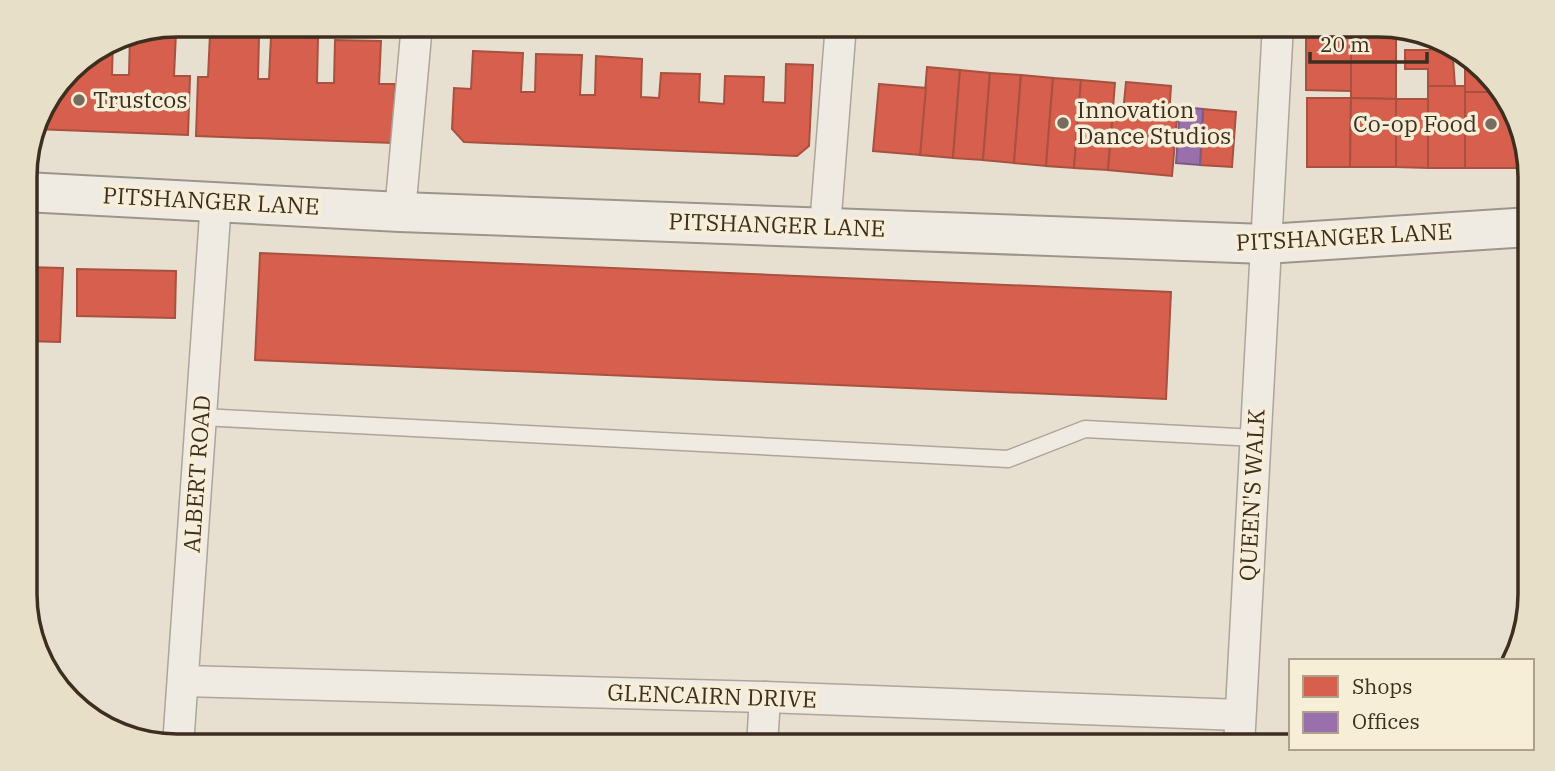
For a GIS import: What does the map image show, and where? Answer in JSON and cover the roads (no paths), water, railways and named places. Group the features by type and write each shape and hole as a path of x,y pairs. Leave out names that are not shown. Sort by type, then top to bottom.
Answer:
{"street":[{"path":"400,212 416,37"},
{"path":"825,227 840,37"},
{"name":"QUEEN'S WALK","path":"1239,734 1277,37"},
{"name":"PITSHANGER LANE","path":"37,193 400,212 1265,244 1518,228"},
{"name":"ALBERT ROAD","path":"179,734 216,201"},
{"name":"GLENCAIRN DRIVE","path":"183,681 765,697 1240,715"},
{"path":"763,734 765,697"}],"lane":[{"path":"201,417 1008,459 1085,429 1256,438"}],"place":[{"name":"Trustcos","path":"79,100"},
{"name":"Innovation Dance Studios","path":"1063,123"},
{"name":"Co-op Food","path":"1491,124"}]}
